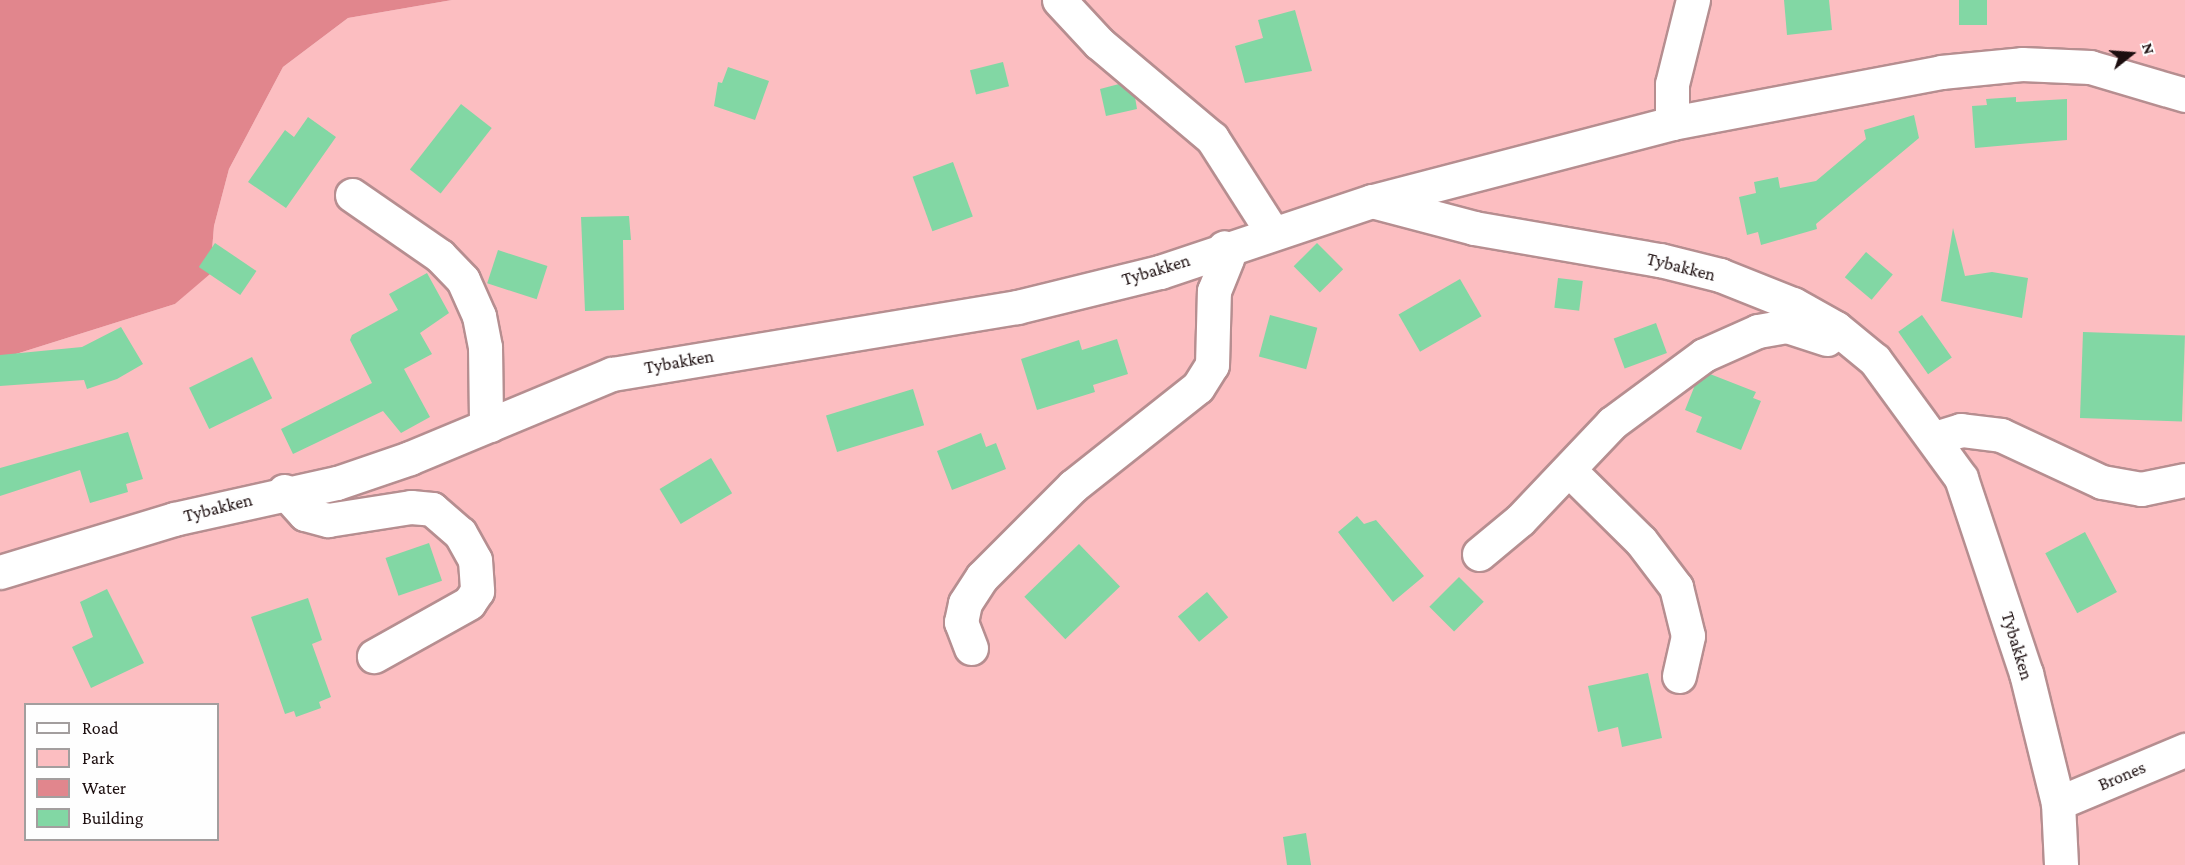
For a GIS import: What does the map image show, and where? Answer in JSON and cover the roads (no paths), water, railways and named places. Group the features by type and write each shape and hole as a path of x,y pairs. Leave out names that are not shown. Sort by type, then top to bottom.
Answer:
{"street":[{"path":"1059,0 1099,43 1212,138 1272,232"},
{"path":"1672,123 1672,84 1693,0"},
{"name":"Tybakken","path":"0,572 174,519 284,491 337,483 490,425 612,374 1017,307 1160,272 1224,247 1372,201 1672,123 1941,72 2022,64 2090,67 2185,95"},
{"path":"352,195 440,256 463,280 479,316 485,347 486,417 490,425"},
{"name":"Tybakken","path":"1372,201 1474,228 1660,260 1720,275 1793,304 1836,328 1875,360 1935,438 1961,478 2026,673 2058,803 2061,865"},
{"path":"971,648 961,622 965,603 982,577 1073,486 1198,387 1212,365 1214,291 1227,258 1224,247"},
{"path":"1479,554 1569,470 1612,423 1704,355 1758,331 1786,326 1825,342 1836,328"},
{"path":"1935,438 1961,430 2001,435 2102,482 2140,489 2185,480"},
{"path":"1569,470 1641,541 1676,587 1688,636 1679,676"},
{"path":"284,491 305,514 328,520 411,507 432,509 460,533 475,560 477,591 469,603 374,656"},
{"name":"Brones","path":"2058,803 2185,750"}],"water":[{"path":"0,0 452,0 348,18 283,67 229,169 214,226 210,274 175,304 0,359"}]}
